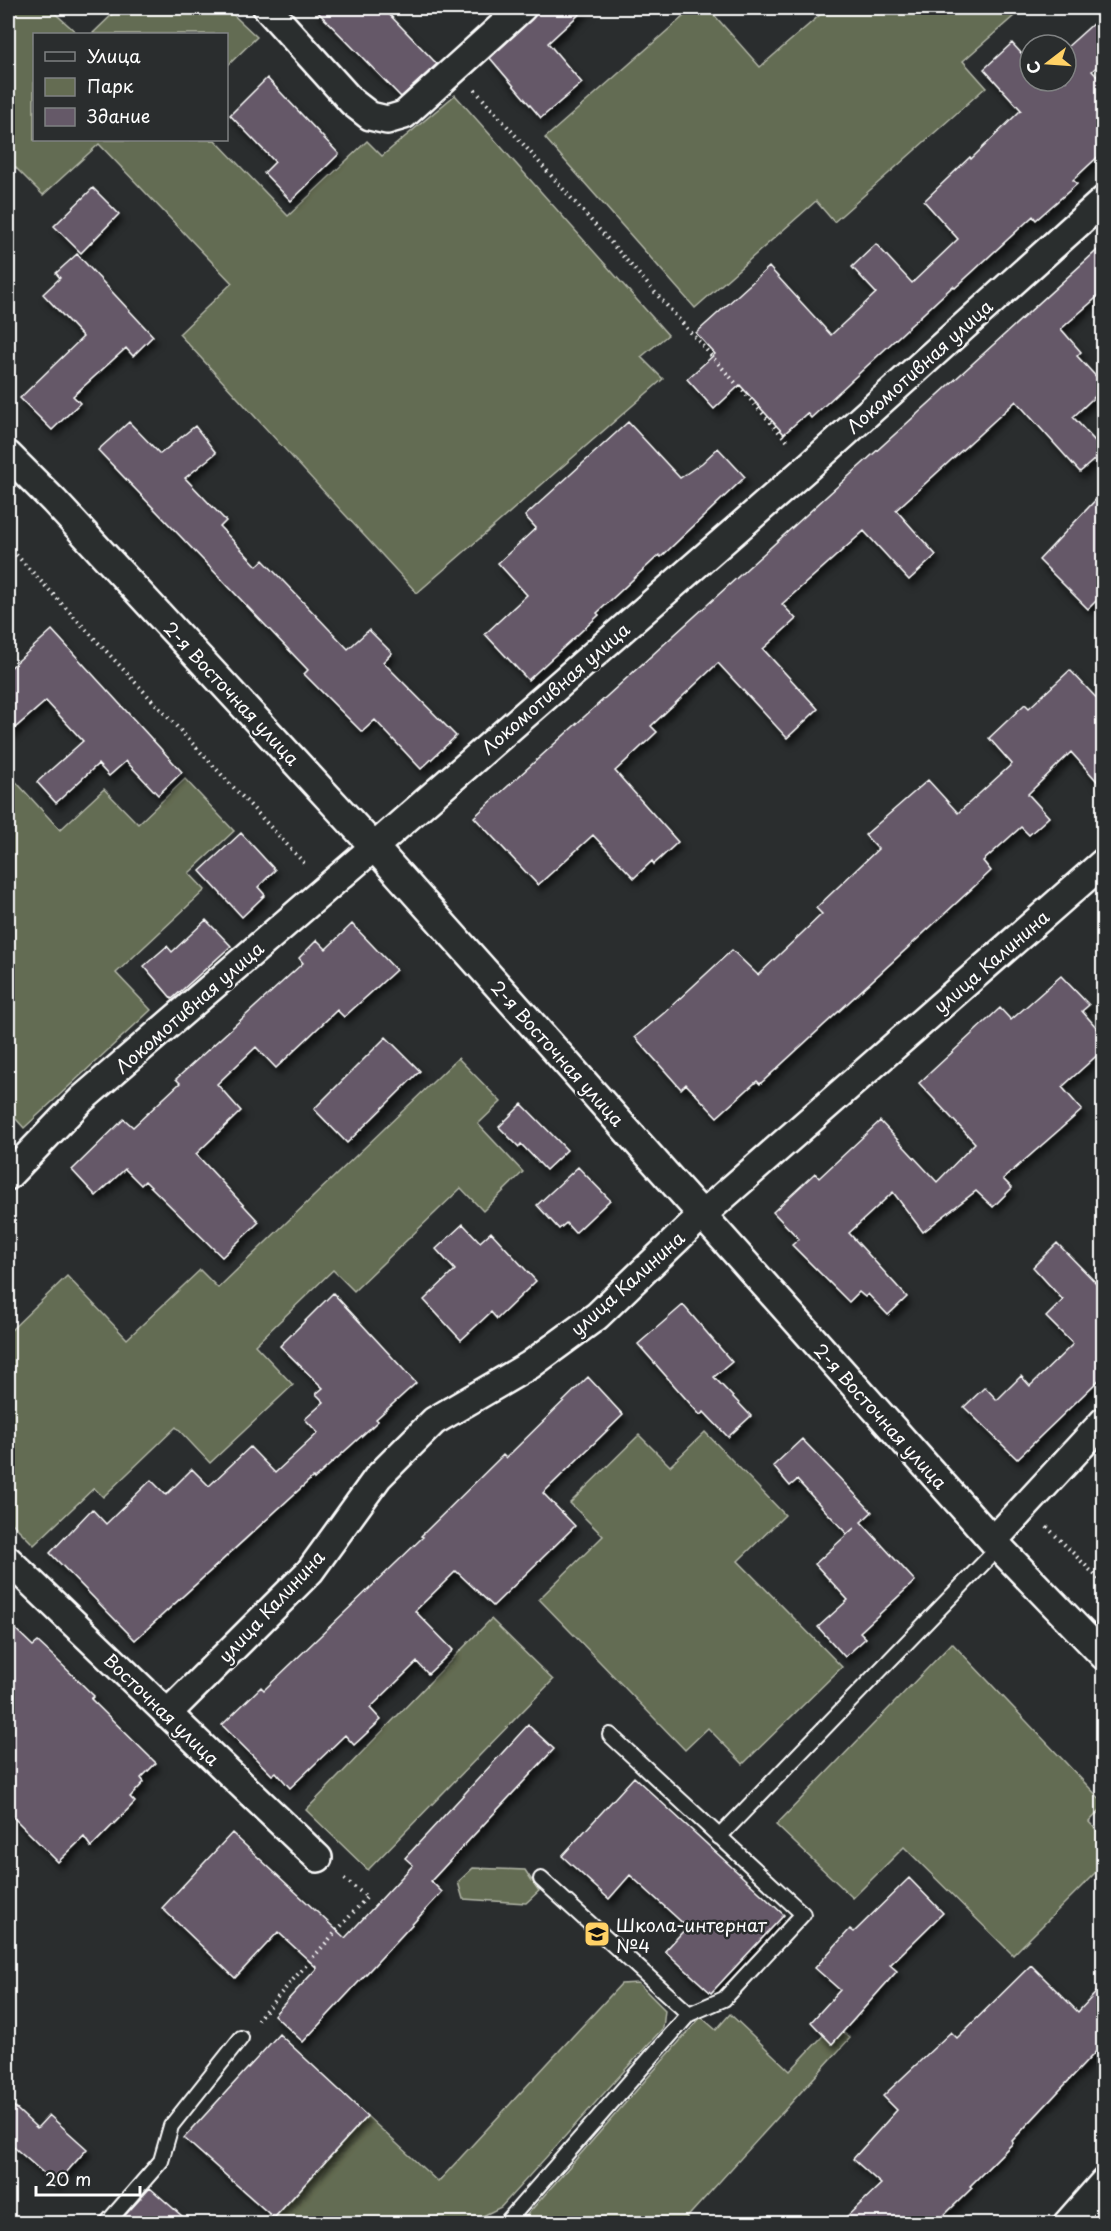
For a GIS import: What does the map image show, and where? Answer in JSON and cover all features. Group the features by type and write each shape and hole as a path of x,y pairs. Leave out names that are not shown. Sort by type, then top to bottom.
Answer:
{"street":[{"path":"267,8 352,102 370,116 387,120 404,115 522,8"},
{"name":"Локомотивная улица","path":"8,1176 82,1099 375,847 809,466 1104,200"},
{"name":"2-я Восточная улица","path":"8,455 54,501 375,847 996,1544 1104,1656"},
{"name":"улица Калинина","path":"167,1714 310,1571 378,1477 434,1420 530,1365 597,1316 702,1215 1104,861"},
{"path":"996,1544 1025,1505 1104,1421"},
{"name":"Восточная улица","path":"8,1560 318,1858"},
{"path":"1067,2223 1104,2182"}],"lane":[{"path":"719,1837 996,1544"},
{"path":"505,2223 688,2014 724,1999 802,1914 610,1735"},
{"path":"541,1879 688,2014"},
{"path":"106,2223 161,2161 171,2126 241,2038"}],"path":[{"path":"456,69 809,466"},
{"path":"8,546 327,888"},
{"path":"1025,1505 1104,1584"},
{"path":"241,2038 367,1897 318,1858"}],"green space":[{"path":"8,8 49,8 77,33 33,33 33,141 216,141 288,216 367,141 382,156 455,95 668,335 641,357 663,379 417,593 179,334 232,283 99,144 43,195 8,160"},
{"path":"119,8 226,8 257,37 228,65 228,33 93,33"},
{"path":"693,8 708,8 760,67 828,8 1023,8 963,61 986,87 834,222 816,201 695,308 545,138"},
{"path":"8,773 60,830 104,789 138,824 185,779 234,831 189,873 205,890 116,973 151,1010 24,1128 8,1110"},
{"path":"458,1058 501,1102 478,1124 523,1172 483,1211 461,1188 354,1291 333,1270 255,1345 293,1385 210,1463 176,1427 103,1497 94,1488 34,1545 8,1519 8,1333 67,1276 127,1339 200,1270 218,1288"},
{"path":"705,1432 785,1515 738,1561 842,1667 743,1764 708,1728 685,1750 539,1599 603,1536 570,1503 639,1435 670,1466"},
{"path":"491,1619 553,1680 368,1870 306,1810"},
{"path":"952,1643 1103,1802 1103,1807 1089,1822 1103,1837 1103,1865 1013,1955 904,1847 853,1898 776,1825"},
{"path":"473,1868 525,1870 539,1891 526,1903 463,1899 458,1882"},
{"path":"638,1983 665,2010 663,2028 501,2207 473,2221 446,2223 269,2224 367,2116 438,2182 621,1984"},
{"path":"730,2014 790,2071 834,2024 850,2038 682,2223 519,2224 701,2017 716,2030"}],"building":[{"path":"314,8 383,8 437,64 401,97"},
{"path":"543,8 586,8 548,43 582,83 541,118 490,58"},
{"path":"1104,14 1104,60 1092,71 1104,84 1104,151 1073,180 1077,184 1036,220 1033,216 955,288 953,286 811,418 807,413 784,434 740,385 714,409 687,379 715,354 696,333 769,267 831,335 876,293 852,267 876,244 912,283 958,239 924,201 1021,110 984,69 1012,43 1018,50 1018,93 1078,93 1078,37"},
{"path":"267,78 339,154 291,201 264,173 275,162 230,115"},
{"path":"93,188 119,214 81,253 54,226"},
{"path":"1104,244 1104,291 1061,329 1081,352 1077,356 1104,385 1104,388 1073,417 1104,451 1080,472 1016,401 896,510 936,555 909,580 864,531 782,604 796,619 763,649 818,709 787,738 718,663 651,726 657,732 615,771 678,842 654,864 652,861 634,878 593,835 538,885 474,817"},
{"path":"77,254 153,336 133,356 126,348 73,396 80,403 52,430 20,398 83,337 43,294 60,278 56,273"},
{"path":"129,422 160,454 195,426 216,453 185,478 226,521 220,527 257,566 263,560 348,649 369,630 392,653 383,662 456,736 421,769 375,720 362,732 304,674 308,670 98,450"},
{"path":"628,422 680,478 702,463 718,448 745,477 528,680 485,634 527,595 498,563 536,528 525,516"},
{"path":"1104,491 1104,593 1088,609 1039,560"},
{"path":"52,630 182,772 158,795 126,761 109,776 98,764 56,803 37,782 83,741 46,701 8,734 8,670"},
{"path":"1070,670 1104,706 1104,789 1071,752 1028,794 1049,817 1029,835 1021,827 983,861 991,871 760,1084 757,1081 717,1117 686,1084 681,1089 635,1037 732,950 758,975 822,914 816,908 878,849 865,835 928,780 958,813 1012,764 989,738 1025,704 1029,708"},
{"path":"241,833 275,870 258,887 265,895 242,917 200,871"},
{"path":"206,920 231,946 172,999 144,966 167,946 172,952"},
{"path":"352,924 396,970 344,1017 337,1010 276,1068 256,1047 217,1084 241,1111 196,1154 259,1222 222,1257 145,1181 141,1185 125,1169 96,1196 72,1170 124,1119 133,1127 180,1083 176,1079 303,963 299,958 317,940 326,949"},
{"path":"1061,976 1089,1005 1082,1011 1104,1036 1104,1049 1062,1087 1082,1110 1003,1179 1012,1188 993,1207 976,1191 923,1232 893,1192 849,1233 907,1297 888,1315 868,1294 865,1297 859,1292 849,1302 792,1245 799,1239 773,1212 815,1173 819,1178 880,1121 937,1182 975,1143 919,1083 1000,1008 1011,1020"},
{"path":"386,1037 420,1071 347,1143 314,1109"},
{"path":"522,1104 567,1150 546,1170 521,1144 519,1147 499,1127"},
{"path":"578,1167 610,1200 575,1233 566,1223 559,1229 537,1205"},
{"path":"463,1224 480,1242 491,1232 536,1281 497,1319 491,1312 461,1340 424,1300 455,1270 436,1249"},
{"path":"1057,1243 1104,1291 1104,1375 1017,1459 964,1407 985,1387 997,1400 1021,1376 1030,1386 1073,1344 1046,1317 1063,1300 1033,1267"},
{"path":"333,1293 416,1383 376,1419 378,1421 314,1479 313,1477 135,1640 50,1553 92,1509 106,1524 151,1480 166,1495 192,1469 209,1486 250,1447 275,1473 318,1433 305,1419 324,1402 316,1394 323,1388 280,1346"},
{"path":"683,1305 732,1362 714,1377 751,1416 728,1437 704,1412 700,1415 638,1344"},
{"path":"588,1377 623,1415 543,1493 575,1526 493,1606 456,1571 415,1611 453,1650 428,1674 417,1662 370,1708 381,1720 354,1745 345,1735 290,1788 276,1772 272,1775 222,1725 261,1687 264,1690 423,1537 421,1536 503,1455 506,1458"},
{"path":"802,1439 872,1512 861,1522 915,1581 860,1632 866,1638 845,1657 818,1627 848,1600 815,1564 854,1528 847,1534 797,1480 790,1486 773,1466"},
{"path":"8,1622 33,1646 38,1642 52,1655 94,1696 91,1699 156,1763 141,1778 144,1782 130,1797 135,1802 91,1847 84,1837 58,1862 8,1812"},
{"path":"528,1725 554,1749 431,1881 442,1892 303,2042 274,2015 317,1968 278,1932 235,1978 162,1908 232,1833 345,1938 413,1865 405,1858"},
{"path":"634,1777 784,1915 711,1993 665,1951 687,1927 630,1875 609,1899 562,1856"},
{"path":"909,1878 943,1913 890,1965 897,1971 832,2044 811,2022 840,1990 815,1968 850,1929 854,1932"},
{"path":"1031,1965 1078,2012 1104,1984 1104,2043 1012,2141 1013,2143 970,2186 972,2188 936,2223 840,2223 881,2184 853,2159 897,2110 883,2096 951,2032 957,2038"},
{"path":"279,2034 367,2116 274,2218 184,2138"},
{"path":"8,2101 37,2128 49,2115 87,2149 56,2184 8,2142"},
{"path":"150,2188 190,2223 118,2223"}],"place":[{"name":"Школа-интернат №4","path":"597,1934"}]}
